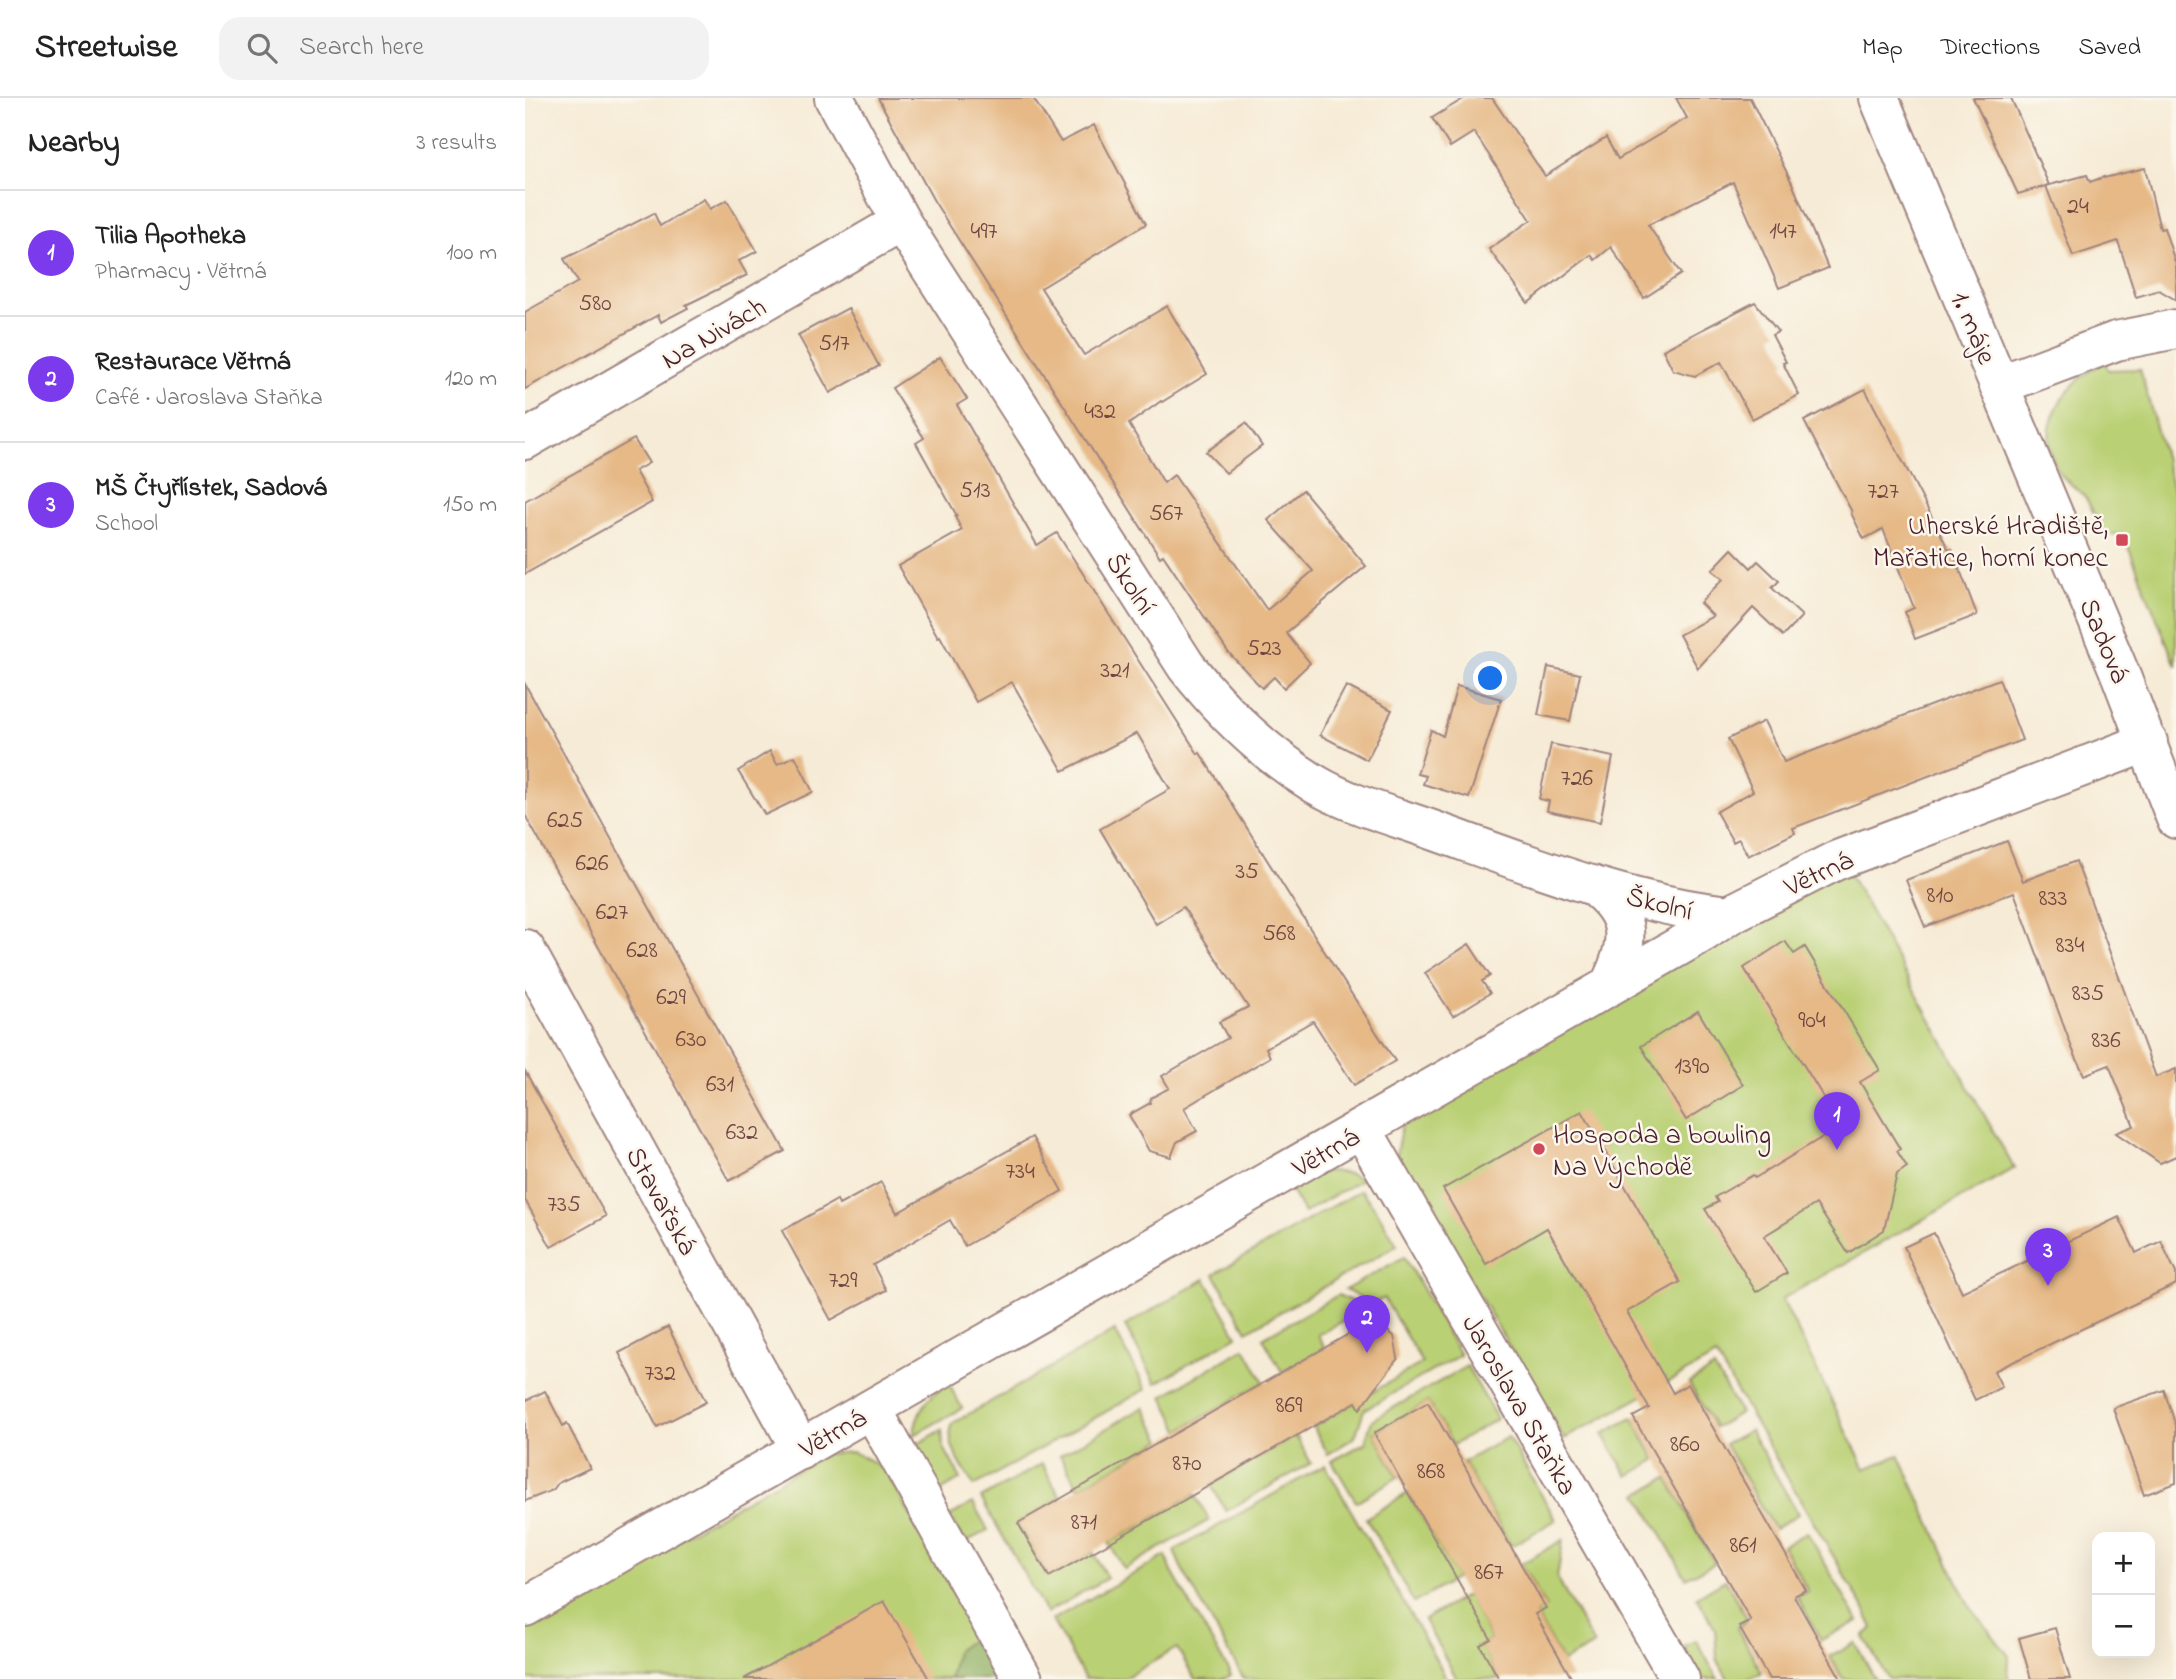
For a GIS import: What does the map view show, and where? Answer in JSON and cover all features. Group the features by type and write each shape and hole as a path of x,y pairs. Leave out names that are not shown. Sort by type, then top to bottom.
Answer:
{"street":[{"name":"Školní","path":"834,98 901,222 1186,666 1240,726 1285,764 1335,794 1592,885 1691,910 1729,915"},
{"name":"1. máje","path":"1879,98 1999,385 2116,341 2176,329"},
{"name":"Na Nivách","path":"525,440 901,222"},
{"name":"Sadová","path":"1999,385 2148,743 2176,819"},
{"name":"Větrná","path":"525,1607 1705,932 1729,915 1835,861 2148,743"},
{"name":"Školní","path":"1592,885 1616,906 1623,919 1625,933 1622,960 1609,986"},
{"name":"Stavařská","path":"525,949 801,1450"},
{"name":"Jaroslava Staňka","path":"1362,1129 1681,1679"},
{"path":"872,1409 1023,1679"}],"green space":[{"path":"2105,362 2108,370 2140,369 2176,500 2176,666 2123,534 2104,535 2087,500 2060,473 2051,453 2049,436 2058,406 2078,381"},
{"path":"1842,861 2014,1168 1782,1299 1865,1469 1899,1455 1968,1604 2009,1656 2008,1679 1888,1679 1864,1637 1873,1628 1862,1605 1716,1356 1564,1439 1396,1155 1402,1123"},
{"path":"1332,1171 1362,1179 1304,1213 1290,1189 1318,1173"},
{"path":"1361,1190 1397,1245 1247,1331 1214,1274"},
{"path":"1404,1257 1460,1355 1364,1410 1355,1437 1328,1454 1313,1427 1422,1363 1384,1298 1373,1304 1345,1290"},
{"path":"1205,1279 1237,1336 1156,1383 1125,1326"},
{"path":"1338,1295 1366,1308 1318,1335 1325,1348 1282,1372 1263,1338"},
{"path":"1115,1331 1146,1389 974,1486 953,1447 953,1423"},
{"path":"1245,1348 1264,1382 1180,1430 1163,1396"},
{"path":"1467,1366 1497,1419 1453,1445 1428,1402 1374,1433 1398,1477 1356,1502 1332,1461 1365,1443 1372,1420"},
{"path":"1714,1368 1740,1413 1715,1428 1689,1383"},
{"path":"948,1383 962,1408 914,1435 917,1419 924,1405"},
{"path":"1144,1407 1162,1440 1079,1488 1060,1455"},
{"path":"1632,1418 1656,1460 1628,1476 1603,1434"},
{"path":"942,1430 943,1446 961,1479 937,1493 916,1445"},
{"path":"1750,1430 1798,1514 1774,1529 1725,1444"},
{"path":"1296,1436 1311,1463 1226,1511 1211,1485"},
{"path":"1508,1437 1556,1520 1511,1546 1463,1462"},
{"path":"853,1452 886,1472 1003,1679 525,1679 525,1627 826,1454"},
{"path":"1042,1464 1061,1498 1018,1523 1048,1577 1093,1552 1107,1578 1046,1613 981,1498"},
{"path":"1325,1465 1447,1679 1244,1679 1174,1551"},
{"path":"1667,1478 1715,1563 1686,1578 1638,1494"},
{"path":"1408,1493 1457,1578 1414,1603 1366,1518"},
{"path":"1195,1494 1209,1520 1124,1569 1109,1543"},
{"path":"973,1503 988,1530 964,1543 950,1516"},
{"path":"1807,1532 1858,1621 1821,1640 1797,1597 1808,1591 1783,1546"},
{"path":"1563,1540 1557,1578 1594,1645 1563,1662 1535,1614 1546,1607 1521,1564"},
{"path":"1166,1556 1172,1572 1231,1675 1224,1679 1195,1679 1177,1648 1123,1679 1085,1679 1052,1620"},
{"path":"1725,1580 1748,1620 1737,1628 1762,1672 1749,1679 1728,1679 1717,1659 1715,1629 1697,1597"},
{"path":"1467,1595 1491,1639 1481,1645 1499,1679 1457,1679 1424,1620"},
{"path":"971,1640 992,1661 1003,1679 950,1679 956,1651"},
{"path":"1696,1640 1718,1679 1702,1679 1684,1647"},
{"path":"1855,1643 1875,1679 1843,1679 1830,1656"}],"building":[{"path":"878,98 1033,98 1061,142 1094,125 1146,224 1041,288 1084,355 1167,306 1207,374 1129,424 1164,483 1174,475 1267,610 1313,571 1268,520 1303,490 1366,566 1286,633 1310,663 1284,688 1274,677 1262,688 1228,652 1163,555 1160,557 934,201"},
{"path":"1465,98 1492,98 1545,176 1606,138 1618,159 1687,118 1676,98 1750,98 1792,183 1828,268 1779,288 1733,182 1648,225 1681,274 1644,298 1611,247 1595,260 1591,255 1528,303 1489,249 1531,220 1474,132 1450,147 1432,118"},
{"path":"1973,98 2011,98 2049,185 2018,194"},
{"path":"2145,168 2160,229 2164,228 2176,265 2176,300 2159,290 2136,297 2118,241 2073,256 2046,186 2087,175 2090,182"},
{"path":"704,199 710,209 727,200 757,251 739,261 747,275 686,305 688,308 661,322 658,315 525,389 525,312 578,282 564,259 654,213 660,226"},
{"path":"1755,302 1778,332 1772,335 1799,395 1752,419 1721,362 1695,376 1673,370 1663,350"},
{"path":"848,308 879,366 830,393 798,335"},
{"path":"940,357 967,399 957,405 1037,545 1057,533 1395,1061 1354,1085 1313,1021 1266,1048 1270,1057 1184,1108 1197,1131 1177,1142 1171,1157 1149,1151 1129,1115 1169,1088 1162,1076 1228,1038 1219,1022 1248,1007 1183,907 1156,924 1100,829 1170,789 1137,733 1063,771 1012,682 976,702 898,566 962,530 955,517 957,516 916,443 924,438 892,388"},
{"path":"1865,389 1949,550 1952,549 1977,615 1915,639 1905,612 1914,608 1883,529 1864,539 1804,421"},
{"path":"1246,423 1262,446 1226,473 1206,452"},
{"path":"634,439 649,463 635,471 652,502 525,574 525,501"},
{"path":"1732,549 1751,568 1758,561 1779,581 1772,588 1802,616 1783,636 1753,608 1698,668 1679,635 1713,616 1700,603 1723,579 1712,570"},
{"path":"1548,667 1580,674 1570,721 1538,715"},
{"path":"1999,679 2022,740 1793,828 1795,833 1748,856 1739,839 1733,842 1716,812 1753,791 1728,739 1764,721 1784,762"},
{"path":"525,684 785,1151 729,1181 525,815"},
{"path":"1346,686 1392,710 1367,760 1320,735"},
{"path":"1457,686 1501,699 1469,798 1423,784 1426,776 1417,774 1431,730 1443,736"},
{"path":"1551,744 1613,757 1600,822 1547,811 1549,801 1539,799"},
{"path":"770,751 777,764 795,756 813,792 765,815 738,771"},
{"path":"2007,841 2023,881 2076,861 2156,1077 2176,1069 2176,1156 2160,1163 2116,1133 2134,1126 2109,1065 2084,1075 2014,892 1925,927 1906,880"},
{"path":"1785,941 1794,954 1805,947 1880,1070 1860,1082 1900,1149 1897,1151 1907,1167 1897,1174 1884,1230 1848,1253 1816,1204 1764,1236 1787,1273 1756,1292 1705,1209 1718,1202 1715,1197 1753,1175 1755,1178 1841,1126 1744,968"},
{"path":"1469,944 1490,976 1482,981 1490,993 1453,1016 1425,973"},
{"path":"1698,1011 1743,1085 1686,1120 1641,1046"},
{"path":"525,1071 606,1216 551,1247 525,1200"},
{"path":"1582,1111 1680,1282 1627,1312 1673,1393 1688,1384 1806,1590 1794,1596 1841,1679 1769,1679 1739,1627 1751,1621 1633,1417 1649,1408 1547,1228 1486,1264 1443,1189"},
{"path":"1032,1137 1062,1191 965,1246 950,1220 873,1265 886,1290 831,1320 782,1231 837,1200 839,1205 881,1182 897,1213"},
{"path":"2119,1217 2136,1253 2161,1241 2176,1273 2176,1284 1994,1371 2002,1387 1975,1400 1904,1247 1934,1233 1962,1292"},
{"path":"1379,1324 1394,1336 1398,1358 1360,1409 1356,1402 1049,1577 1018,1523 1347,1335 1354,1326"},
{"path":"668,1327 706,1402 657,1427 619,1353"},
{"path":"2164,1390 2176,1426 2176,1483 2144,1495 2113,1408"},
{"path":"545,1391 563,1426 567,1423 590,1468 558,1483 553,1490 525,1501 525,1401"},
{"path":"1428,1402 1546,1608 1535,1614 1572,1679 1499,1679 1480,1645 1491,1639 1374,1433"},
{"path":"884,1601 929,1679 744,1679 829,1632"},
{"path":"2055,1628 2070,1679 2031,1679 2019,1638"}],"place":[{"name":"Uherské Hradiště, Mařatice, horní konec","path":"2122,540"},
{"name":"Hospoda a bowling Na Východě","path":"1539,1149"},
{"name":"Tilia Apotheka","path":"1837,1150"},
{"name":"MŠ Čtyřlístek, Sadová","path":"2048,1286"},
{"name":"Restaurace Větrná","path":"1367,1353"}]}
